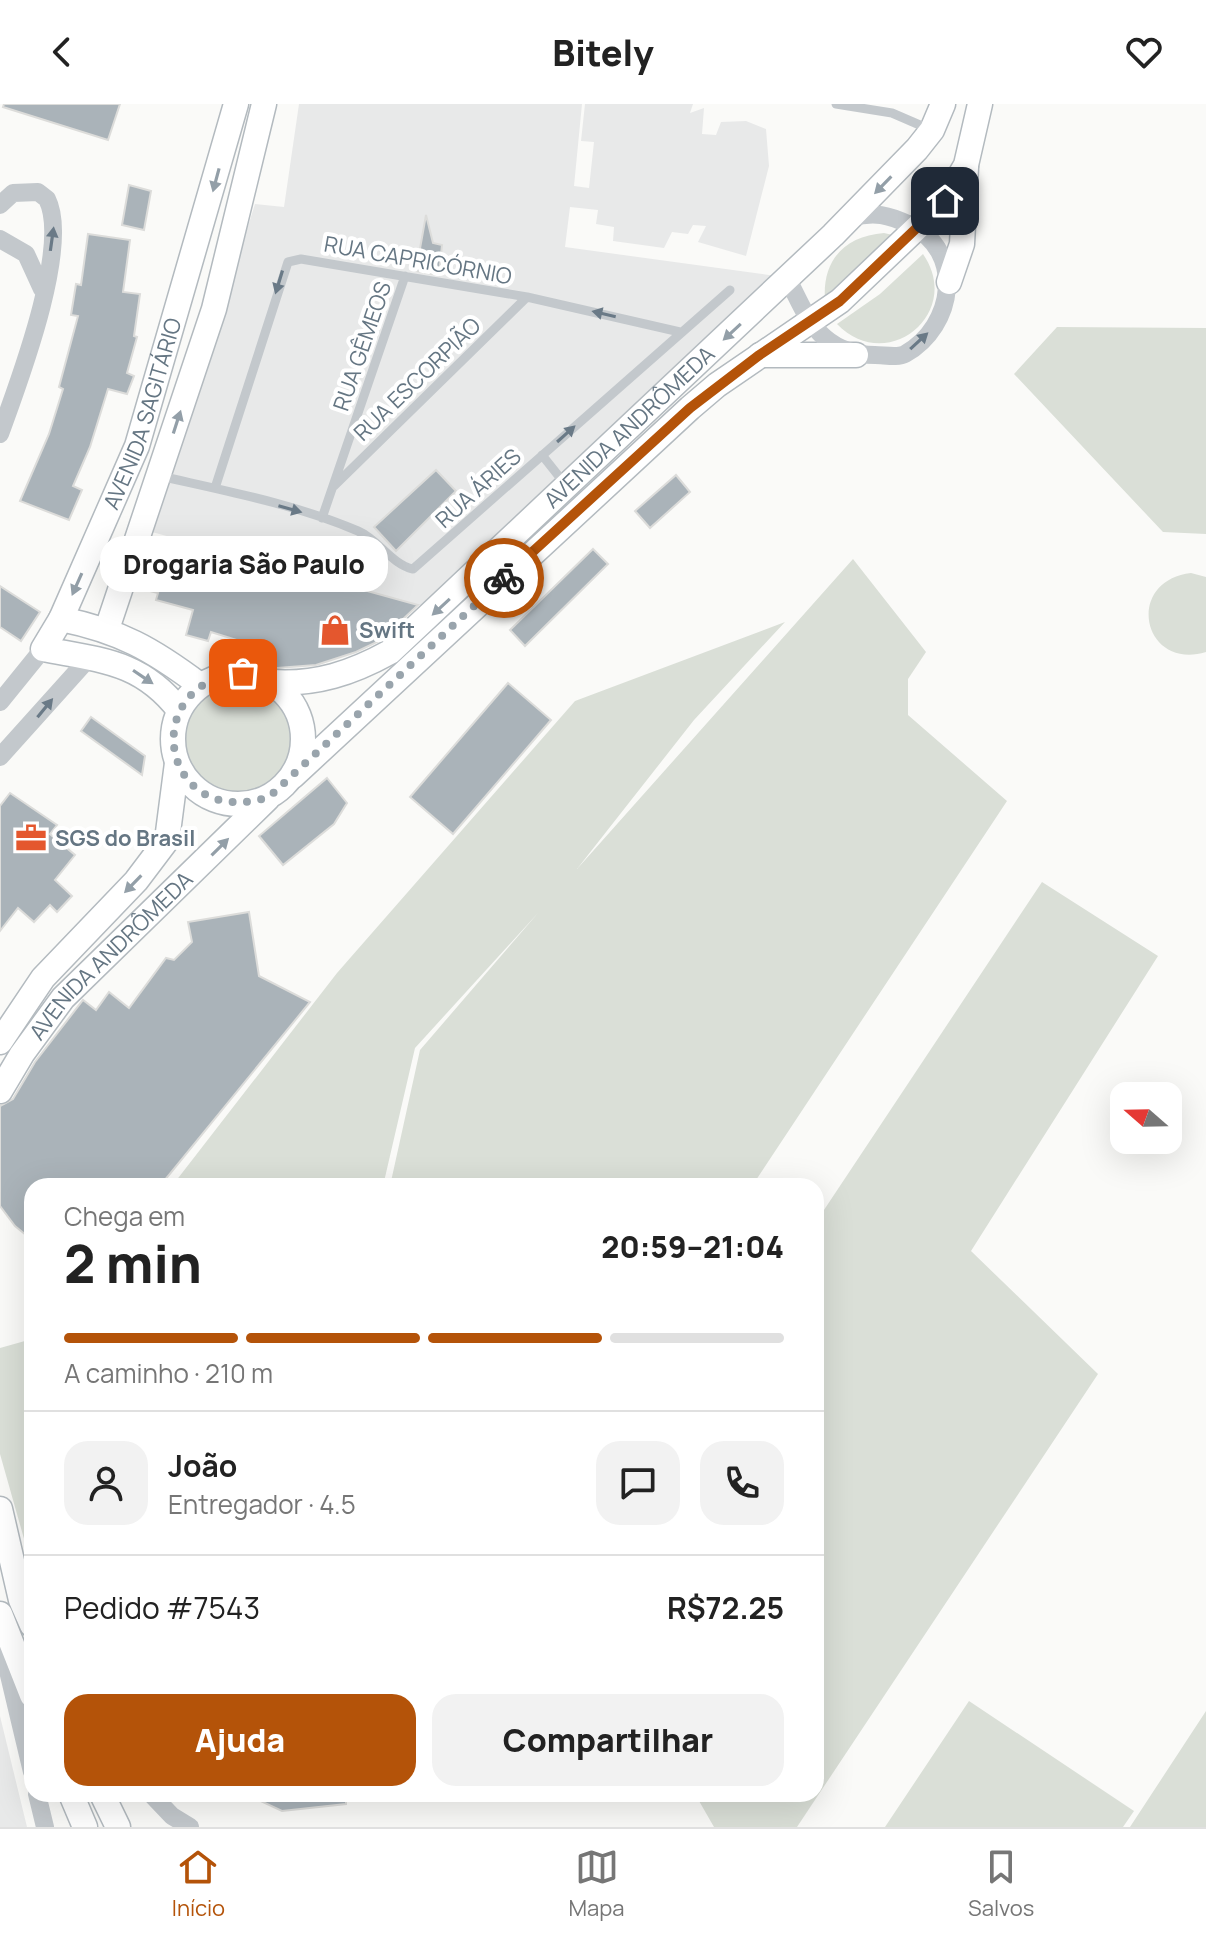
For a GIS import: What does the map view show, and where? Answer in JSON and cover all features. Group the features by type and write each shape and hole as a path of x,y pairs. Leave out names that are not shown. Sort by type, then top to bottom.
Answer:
{"main road":[{"name":"AVENIDA SAGITÁRIO","path":"43,649 61,619 137,446 236,104"},
{"name":"AVENIDA SAGITÁRIO","path":"107,629 214,309 264,104"},
{"name":"AVENIDA ANDRÔMEDA","path":"272,682 312,681 352,673 390,652 851,218 932,130 943,104"},
{"name":"AVENIDA ANDRÔMEDA","path":"293,776 690,408 758,356 811,323 945,201 966,165 980,104"},
{"path":"949,282 962,244 966,165"},
{"path":"758,356 856,355"},
{"path":"61,619 107,629 161,656 200,685"},
{"path":"43,649 134,670 167,694 179,710"},
{"path":"243,673 272,682 297,709 303,728 304,747 293,776 269,797 248,804 226,804 205,796 188,782 177,763 173,745 179,710 200,685 213,678 243,673"},
{"name":"AVENIDA ANDRÔMEDA","path":"0,1042 43,978 136,881 167,840 177,763"},
{"name":"AVENIDA ANDRÔMEDA","path":"0,1091 63,998 269,797"},
{"path":"0,1509 24,1607"},
{"path":"0,1614 24,1676"},
{"path":"74,1802 85,1827"},
{"path":"106,1802 118,1827"}],"street":[{"path":"0,205 13,193 38,192 47,199 54,223 34,334 0,434"},
{"path":"786,276 811,323 823,337 856,355 903,355 933,328 943,311 949,282 939,253 917,228 884,214 851,218"},
{"path":"0,239 26,254 43,292"},
{"name":"AVENIDA SAGITÁRIO","path":"0,702 43,649"},
{"path":"0,757 89,658"},
{"path":"8,1639 4,1674 24,1744"},
{"path":"39,1802 45,1827"},
{"path":"159,1802 172,1816 190,1827"}],"lane":[{"path":"836,104 892,113 932,130"},
{"name":"RUA CAPRICÓRNIO","path":"215,488 288,262 301,259 527,297 680,332"},
{"name":"RUA GÊMEOS","path":"322,518 405,276"},
{"name":"RUA ÁRIES","path":"160,476 215,488 362,532 400,564 413,569 730,290"},
{"name":"RUA ESCORPIÃO","path":"334,486 527,297"},
{"path":"542,455 567,486"}],"shaded area":[{"path":"299,104 582,104 574,186 589,188 594,142 581,141 585,104 693,104 690,113 704,108 702,134 716,135 721,122 746,121 766,129 769,166 746,256 698,242 706,226 693,225 688,234 672,232 664,248 613,241 614,227 596,224 598,210 570,207 565,247 776,276 430,608 152,532 255,204 284,207"},
{"path":"884,233 897,236 825,300 827,273 839,253 858,239"},
{"path":"923,254 933,276 934,297 927,316 914,331 897,340 877,343 857,338 837,324 880,294"},
{"path":"1057,327 1206,328 1206,534 1163,532 1014,374"},
{"path":"853,559 926,652 908,679 908,715 1007,801 757,1178 392,1178 420,1050 538,913 415,1048 385,1178 178,1178 337,973 575,701 785,622 694,720 577,869"},
{"path":"1191,573 1206,577 1206,652 1184,654 1167,649 1155,637 1149,623 1149,607 1156,591 1170,579"},
{"path":"237,680 259,685 277,697 289,715 294,737 289,759 277,777 259,789 237,794 215,789 197,777 185,759 180,737 185,715 197,697 215,685"},
{"path":"1042,882 1158,956 971,1251 1098,1374 824,1786 824,1210"},
{"path":"24,1341 24,1539 0,1454 0,1348"},
{"path":"969,1701 1134,1811 1123,1827 885,1827"},
{"path":"1206,1711 1206,1827 1130,1827"},
{"path":"0,1716 27,1827 0,1827"},
{"path":"700,1802 814,1802 797,1827 714,1827"}],"building":[{"path":"4,104 120,104 108,140 3,107"},
{"path":"129,185 151,191 144,230 122,225"},
{"path":"426,215 433,243 442,245 439,275 416,271"},
{"path":"88,234 130,240 123,292 140,294 134,336 137,337 127,373 134,376 127,394 108,389 90,447 73,486 82,490 69,520 20,501 49,434 63,389 59,387 78,316 71,315 76,284 81,285"},
{"path":"436,470 456,491 396,551 374,527"},
{"path":"676,475 690,492 650,528 635,511"},
{"path":"168,544 275,576 277,566 418,605 381,640 356,652 316,665 264,669 255,664 259,647 211,632 208,641 186,635 193,610 156,600 158,593 146,590 154,560 163,562"},
{"path":"593,549 608,564 525,646 510,630"},
{"path":"0,586 40,612 21,641 0,627"},
{"path":"508,683 551,720 453,834 410,797"},
{"path":"91,717 145,756 142,775 81,731"},
{"path":"327,778 347,803 334,824 283,865 259,836"},
{"path":"10,793 57,825 50,834 75,855 55,880 72,896 57,912 50,905 34,922 18,908 0,931 0,806"},
{"path":"249,912 259,976 310,1002 167,1178 24,1178 24,1233 0,1206 0,1106 13,1099 35,1062 83,1000 96,1010 109,992 129,1008 166,958 174,960 192,942 188,922"},
{"path":"263,1802 346,1802 346,1804 282,1811"}],"way so far":[{"path":"243,673 213,678 200,685 179,710 174,727 173,745 177,763 188,782 205,796 226,804 248,804 269,797 394,684 504,578"}],"place":[{"name":"Swift","path":"335,630"},
{"name":"Drogaria São Paulo","path":"243,673"},
{"name":"SGS do Brasil","path":"31,838"}],"route":[{"path":"504,578 690,408 717,385 840,301 945,201"}]}
